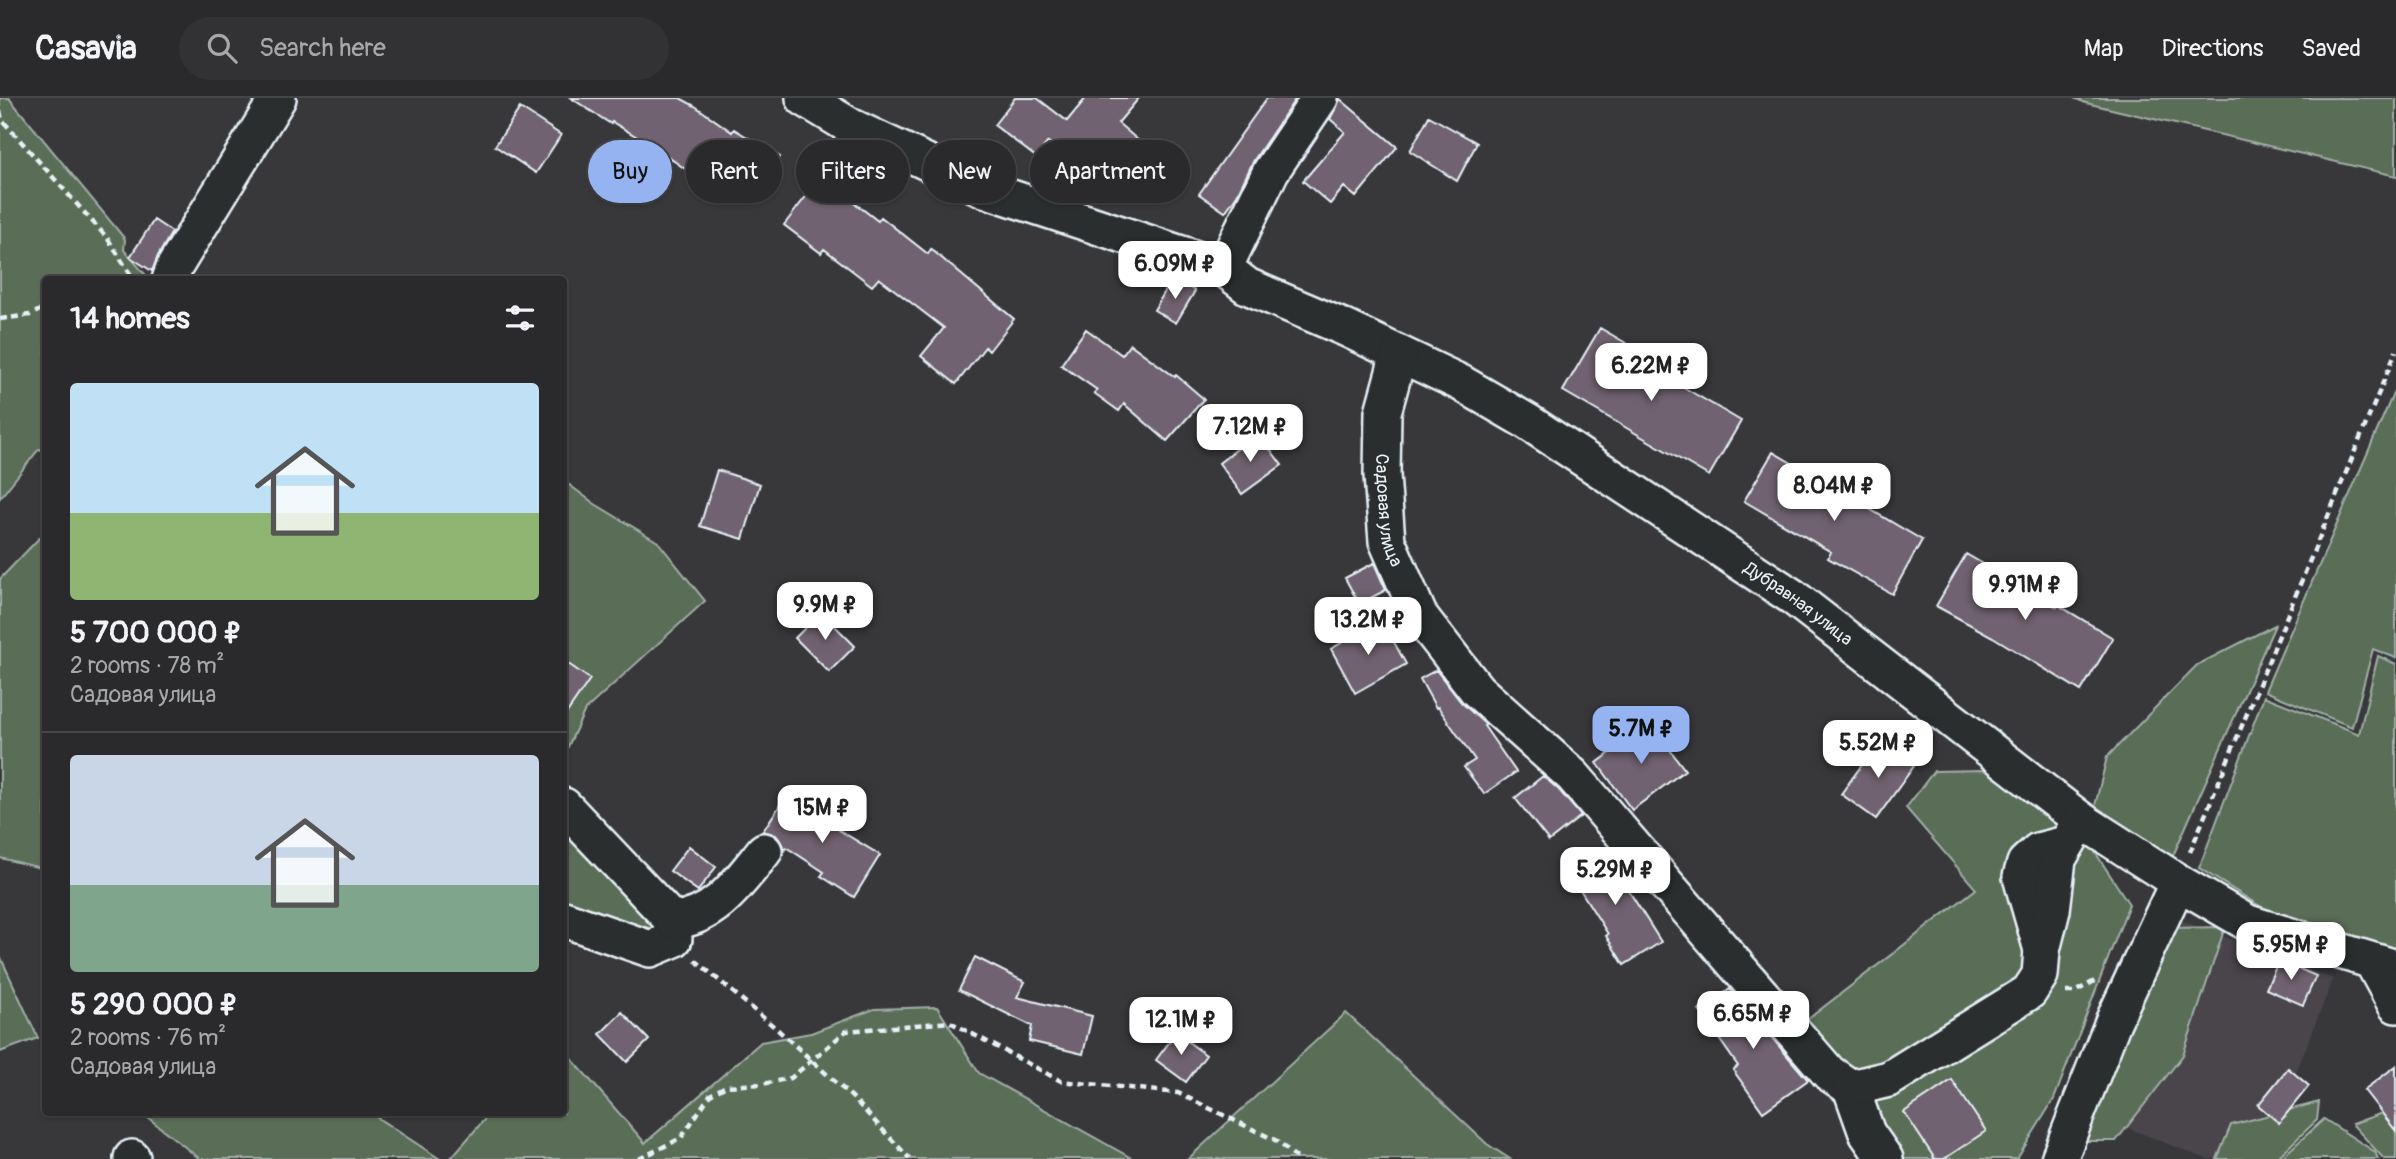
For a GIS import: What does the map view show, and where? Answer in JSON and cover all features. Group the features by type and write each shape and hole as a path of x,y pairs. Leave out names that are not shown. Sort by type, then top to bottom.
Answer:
{"street":[{"path":"171,276 278,98"},
{"name":"Дубравная улица","path":"804,98 850,126 984,189 1224,268 1247,286 1461,383 1528,422 1793,597 2073,832 2178,882 2248,923 2384,964"},
{"path":"1224,268 1271,171 1320,98"},
{"name":"Садовая улица","path":"1399,354 1383,412 1382,475 1387,541 1419,615 1477,690 1573,776 1829,1073 1851,1088"},
{"path":"567,809 673,930"},
{"path":"1885,1159 1867,1133 1851,1088 1889,1079 2029,992 2040,975 2058,859 2073,832"},
{"path":"567,920 650,949 673,930 726,898 764,851"},
{"path":"2059,1159 2113,1022 2178,882"},
{"path":"2384,964 2396,1004"}],"path":[{"path":"0,111 2,120 108,239 131,276"},
{"path":"0,318 30,315 42,309"},
{"path":"2178,882 2396,351"},
{"path":"673,930 691,956 852,1097 910,1159"},
{"path":"2029,992 2074,992 2105,976 2140,965"},
{"path":"639,1159 681,1138 710,1095 726,1086 763,1084 791,1078 846,1031 950,1023 1061,1081 1178,1093 1277,1141 1298,1159"}],"shaded area":[{"path":"2181,920 2333,979 2262,1159 2206,1159 2103,1118"}],"green space":[{"path":"0,98 9,98 125,239 124,250 147,276 42,276 42,450 39,449 0,498"},
{"path":"2074,98 2396,98 2396,176 2086,103"},
{"path":"2396,387 2396,658 2373,649 2352,727 2265,691"},
{"path":"567,483 595,504 658,542 705,601 585,710 567,749"},
{"path":"42,535 42,868 0,858 0,579"},
{"path":"2275,625 2172,858 2094,810 2107,757 2197,665"},
{"path":"2378,656 2396,664 2396,954 2292,926 2199,868 2264,696 2359,734"},
{"path":"1985,770 2093,849 2129,904 2054,1099 2017,1159 1898,1159 1848,1065 1799,1026 1976,889 1906,808 1934,771"},
{"path":"567,822 663,934 567,911"},
{"path":"2225,927 2183,1055 2116,1141 2077,1141 2168,928"},
{"path":"0,956 38,1038 0,1052"},
{"path":"937,1007 979,1073 1133,1159 450,1159 487,1116 567,1116 567,1053 645,1143 761,1042 811,1033 874,1009"},
{"path":"1346,1013 1487,1144 1510,1159 1188,1159"},
{"path":"2319,1102 2317,1120 2276,1159 2217,1159 2231,1125"},
{"path":"2396,1108 2396,1159 2384,1159 2352,1124"},
{"path":"146,1116 375,1116 440,1159 200,1159"},
{"path":"2324,1119 2375,1152 2378,1159 2280,1159"}],"building":[{"path":"571,98 680,98 732,132 734,129 752,140 686,140 686,169 672,160 672,140 642,140 612,122 611,124"},
{"path":"1015,98 1037,98 1067,121 1086,98 1139,98 1118,123 1138,140 1030,140 1030,152 994,125"},
{"path":"1267,98 1296,98 1254,160 1237,195 1225,212 1199,194"},
{"path":"1340,99 1397,147 1356,197 1344,187 1330,204 1303,181 1345,132 1330,119"},
{"path":"520,108 561,135 536,173 495,146"},
{"path":"1429,116 1477,143 1457,181 1410,151"},
{"path":"801,203 855,203 878,221 881,217 928,254 931,249 1014,319 989,351 985,347 956,384 921,356 944,328 879,278 872,286 824,249 821,253 784,225"},
{"path":"154,220 172,232 152,271 130,257"},
{"path":"1173,278 1195,291 1176,323 1154,310"},
{"path":"1600,328 1659,362 1654,370 1741,421 1709,476 1563,391"},
{"path":"1086,329 1122,355 1130,344 1175,377 1176,375 1204,399 1167,441 1124,404 1119,411 1094,393 1097,390 1061,365"},
{"path":"1258,433 1282,465 1242,494 1219,463"},
{"path":"1773,452 1922,540 1892,594 1828,558 1831,552 1744,501"},
{"path":"717,470 760,484 743,539 700,526"},
{"path":"1966,554 2113,638 2081,691 1936,606"},
{"path":"1374,563 1386,590 1359,604 1345,578"},
{"path":"821,612 855,646 829,672 795,638"},
{"path":"1382,620 1406,664 1355,693 1331,649"},
{"path":"567,663 590,679 567,713"},
{"path":"1436,670 1461,702 1486,725 1484,726 1516,772 1484,794 1464,767 1475,760 1438,707 1436,708 1420,679"},
{"path":"1650,723 1685,770 1632,810 1597,763"},
{"path":"1879,741 1914,766 1876,819 1841,794"},
{"path":"1543,776 1581,816 1549,841 1515,798"},
{"path":"788,793 840,828 839,830 880,855 854,897 821,876 824,872 786,847 784,851 776,835 763,831"},
{"path":"689,846 716,867 698,891 670,871"},
{"path":"1606,848 1625,878 1622,880 1661,942 1624,965 1569,872"},
{"path":"975,957 1025,982 1017,997 1092,1016 1083,1054 1029,1041 1032,1026 959,990"},
{"path":"2279,960 2316,976 2303,1005 2266,989"},
{"path":"1730,989 1808,1080 1763,1112 1733,1070 1738,1066 1699,1010"},
{"path":"622,1012 649,1040 627,1062 600,1034"},
{"path":"1176,1033 1206,1055 1186,1082 1156,1060"},
{"path":"2396,1066 2396,1131 2364,1090"},
{"path":"2288,1068 2309,1086 2279,1123 2258,1105"},
{"path":"1952,1080 1986,1131 1944,1159 1935,1159 1904,1112"}]}
